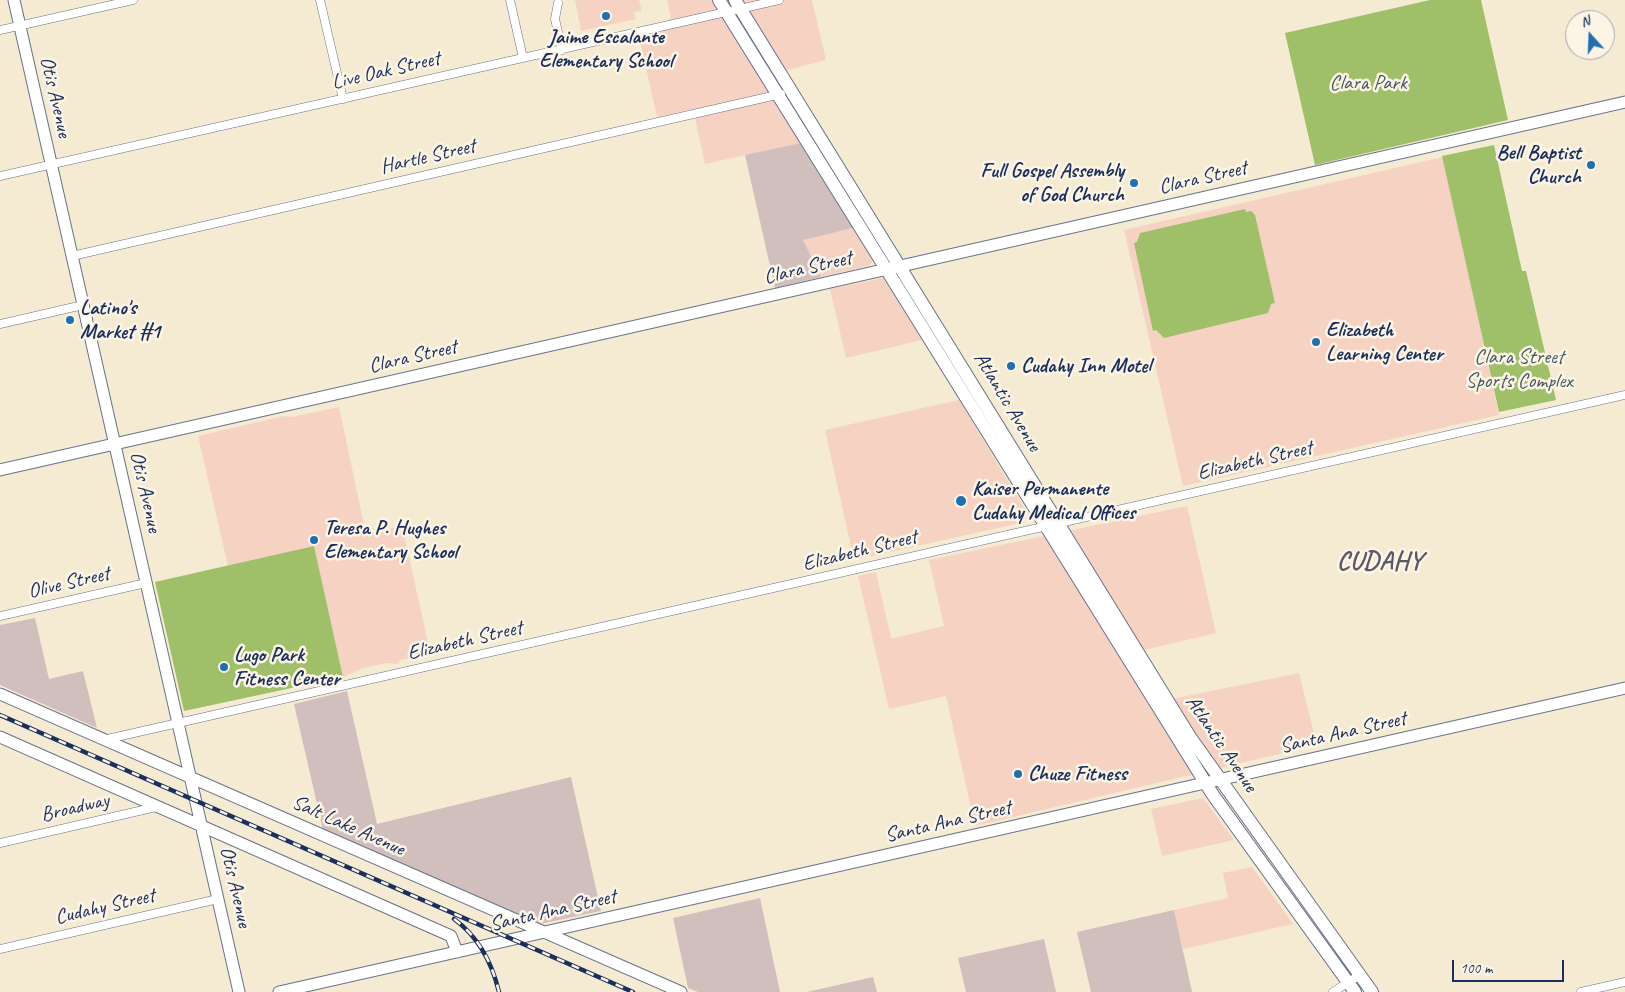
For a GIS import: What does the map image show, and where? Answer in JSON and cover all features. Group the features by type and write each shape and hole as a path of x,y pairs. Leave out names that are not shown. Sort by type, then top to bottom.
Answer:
{"main road":[{"name":"Atlantic Avenue","path":"719,0 1205,783 1351,988"},
{"name":"Atlantic Avenue","path":"737,4 1058,524 1219,780 1372,992"}],"street":[{"name":"Otis Avenue","path":"14,0 239,992"},
{"path":"0,30 133,0"},
{"path":"320,0 343,99"},
{"path":"510,0 523,58"},
{"name":"Live Oak Street","path":"0,176 727,12 737,4 779,0"},
{"path":"558,3 555,19 562,50"},
{"name":"Hartle Street","path":"72,256 778,96 790,89"},
{"name":"Clara Street","path":"0,470 1625,102"},
{"path":"0,324 83,305"},
{"name":"Elizabeth Street","path":"102,740 852,572 869,566 1625,395"},
{"name":"Olive Street","path":"0,616 146,583"},
{"name":"Santa Ana Street","path":"280,992 1625,688"},
{"name":"Salt Lake Avenue","path":"0,694 681,992"},
{"path":"0,737 451,936 457,952"},
{"name":"Broadway","path":"0,843 157,807"},
{"name":"Cudahy Street","path":"0,949 218,899"},
{"path":"1333,992 1351,988 1360,975"},
{"path":"1581,992 1625,982"}],"shaded area":[{"name":"Jaime Escalante Elementary School","path":"575,0 639,0 642,11 634,12 636,19 581,31"},
{"path":"667,0 812,0 826,60 760,77 800,143 705,164 693,109 657,117 640,41 671,18"},
{"path":"800,143 853,228 803,240 821,277 775,288 745,155"},
{"name":"Elizabeth Learning Center","path":"1443,157 1499,415 1183,486 1124,230"},
{"path":"853,228 872,258 872,263 868,266 821,277 802,240"},
{"path":"883,278 922,340 846,358 830,289"},
{"path":"959,400 1026,511 1026,518 1020,523 854,560 825,430"},
{"name":"Teresa P. Hughes Elementary School","path":"339,407 366,534 402,526 431,656 414,660 409,658 400,660 398,664 386,663 364,668 343,677 314,546 228,566 198,436 284,416 291,417"},
{"path":"1187,506 1216,633 1119,656 1148,704 1299,673 1317,745 975,826 946,696 889,709 858,576 876,572 891,638 894,638 944,626 929,560"},
{"path":"35,618 49,679 83,671 97,728 0,685 0,625"},
{"path":"347,691 377,824 571,777 601,911 540,924 323,830 294,704"},
{"path":"1203,798 1234,840 1162,856 1151,809"},
{"path":"1252,867 1293,924 1183,949 1174,910 1228,898 1223,873"},
{"path":"760,898 780,992 698,992 688,988 673,918"},
{"path":"1174,910 1192,992 1091,992 1077,932"},
{"path":"1044,939 1056,992 966,992 958,958"},
{"path":"873,977 877,992 807,992"}],"green space":[{"name":"Clara Park","path":"1430,0 1481,0 1508,120 1315,165 1285,33"},
{"name":"Clara Street Sports Complex","path":"1494,145 1522,271 1526,271 1556,400 1499,412 1442,156"},
{"path":"1245,209 1246,212 1251,211 1255,215 1275,303 1271,304 1268,313 1164,338 1156,330 1153,331 1134,243 1137,242 1140,233"},
{"path":"314,546 343,677 184,711 155,582"}],"railway":[{"path":"0,715 633,992"},
{"path":"454,919 471,934 483,951 493,971 499,992"}],"place":[{"name":"Jaime Escalante Elementary School","path":"606,16"},
{"name":"Bell Baptist Church","path":"1591,165"},
{"name":"Full Gospel Assembly of God Church","path":"1134,183"},
{"name":"Latino's Market #1","path":"70,320"},
{"name":"Elizabeth Learning Center","path":"1316,342"},
{"name":"Cudahy Inn Motel","path":"1011,366"},
{"name":"Kaiser Permanente Cudahy Medical Offices","path":"961,501"},
{"name":"Teresa P. Hughes Elementary School","path":"314,540"},
{"name":"Lugo Park Fitness Center","path":"224,667"},
{"name":"Chuze Fitness","path":"1018,774"}],"district":[{"name":"CUDAHY","path":"1380,562"}]}
